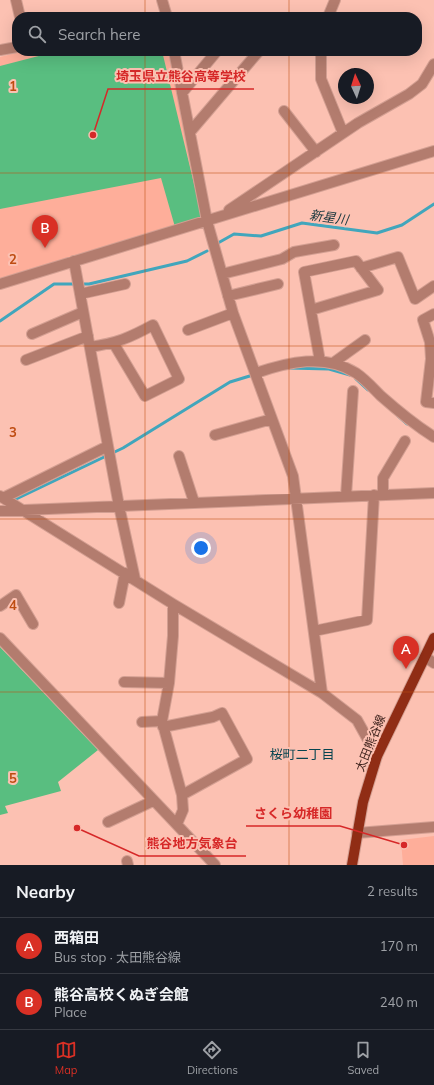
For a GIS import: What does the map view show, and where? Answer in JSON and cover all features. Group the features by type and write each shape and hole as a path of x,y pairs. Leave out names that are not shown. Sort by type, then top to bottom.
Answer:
{"main road":[{"name":"太田熊谷線","path":"352,865 363,802 377,756 434,638"}],"street":[{"path":"16,0 19,12"},
{"path":"162,0 164,12"},
{"path":"330,12 335,0"},
{"path":"0,50 12,47"},
{"path":"175,56 207,221 233,313 256,373 292,476 322,692"},
{"path":"182,93 213,56"},
{"path":"190,132 251,56"},
{"path":"321,56 321,79 344,133"},
{"path":"219,216 344,133 410,94 422,84 434,64"},
{"path":"284,111 316,152"},
{"path":"0,284 434,151"},
{"path":"222,274 282,259 294,252 334,245"},
{"path":"361,268 398,257 415,299 434,286"},
{"path":"74,261 119,506 135,580"},
{"path":"310,310 378,290 356,261 304,272 310,310 320,361"},
{"path":"80,292 125,284"},
{"path":"228,296 278,284"},
{"path":"32,334 84,312"},
{"path":"188,330 233,313"},
{"path":"434,314 422,320 430,342 431,359 426,402 434,403"},
{"path":"90,347 114,344 153,325 179,379 145,396 114,344"},
{"path":"26,360 88,336"},
{"path":"332,363 364,340"},
{"path":"256,373 286,363 320,361 332,363 356,373 411,422 434,437"},
{"path":"346,496 353,391"},
{"path":"215,435 272,419"},
{"path":"314,631 367,620 379,494 383,478 405,441"},
{"path":"2,497 108,447"},
{"path":"179,456 194,502"},
{"path":"0,511 20,508 119,506 379,494 434,493"},
{"path":"2,497 173,604 322,692 357,720 377,756"},
{"path":"119,603 125,573"},
{"path":"0,606 16,596 33,624"},
{"path":"173,604 173,636 169,683 163,724 182,795 183,810 177,824"},
{"path":"0,638 215,865"},
{"path":"425,657 434,663"},
{"path":"124,682 169,683"},
{"path":"142,722 163,724 213,717 222,713 247,759 182,795"},
{"path":"108,822 153,801"},
{"path":"357,833 434,827"}],"shaded area":[{"path":"12,54 12,56 169,56 202,212 198,220 0,280 0,57"},
{"path":"434,836 434,865 403,865 401,840"}],"green space":[{"path":"39,56 163,56 202,217 175,227 161,178 0,209 0,66"},
{"path":"0,647 98,750 58,782 61,791 5,806 8,813 0,815"}],"waterway":[{"name":"新星川","path":"218,243 234,234 261,236 302,223 377,233 402,225 434,204"},
{"name":"新星川","path":"0,321 54,284 89,284 187,261 207,251"},
{"path":"288,368 329,369 350,375"},
{"path":"12,501 123,448 230,382 253,375"},
{"path":"356,379 368,390"},
{"path":"398,416 407,424"}],"place":[{"name":"埼玉県立熊谷高等学校","path":"93,135"},
{"name":"熊谷高校くぬぎ会館","path":"45,248"},
{"name":"西箱田","path":"406,669"},
{"name":"熊谷地方気象台","path":"77,828"},
{"name":"さくら幼稚園","path":"404,845"}],"district":[{"name":"桜町二丁目","path":"302,754"}]}
